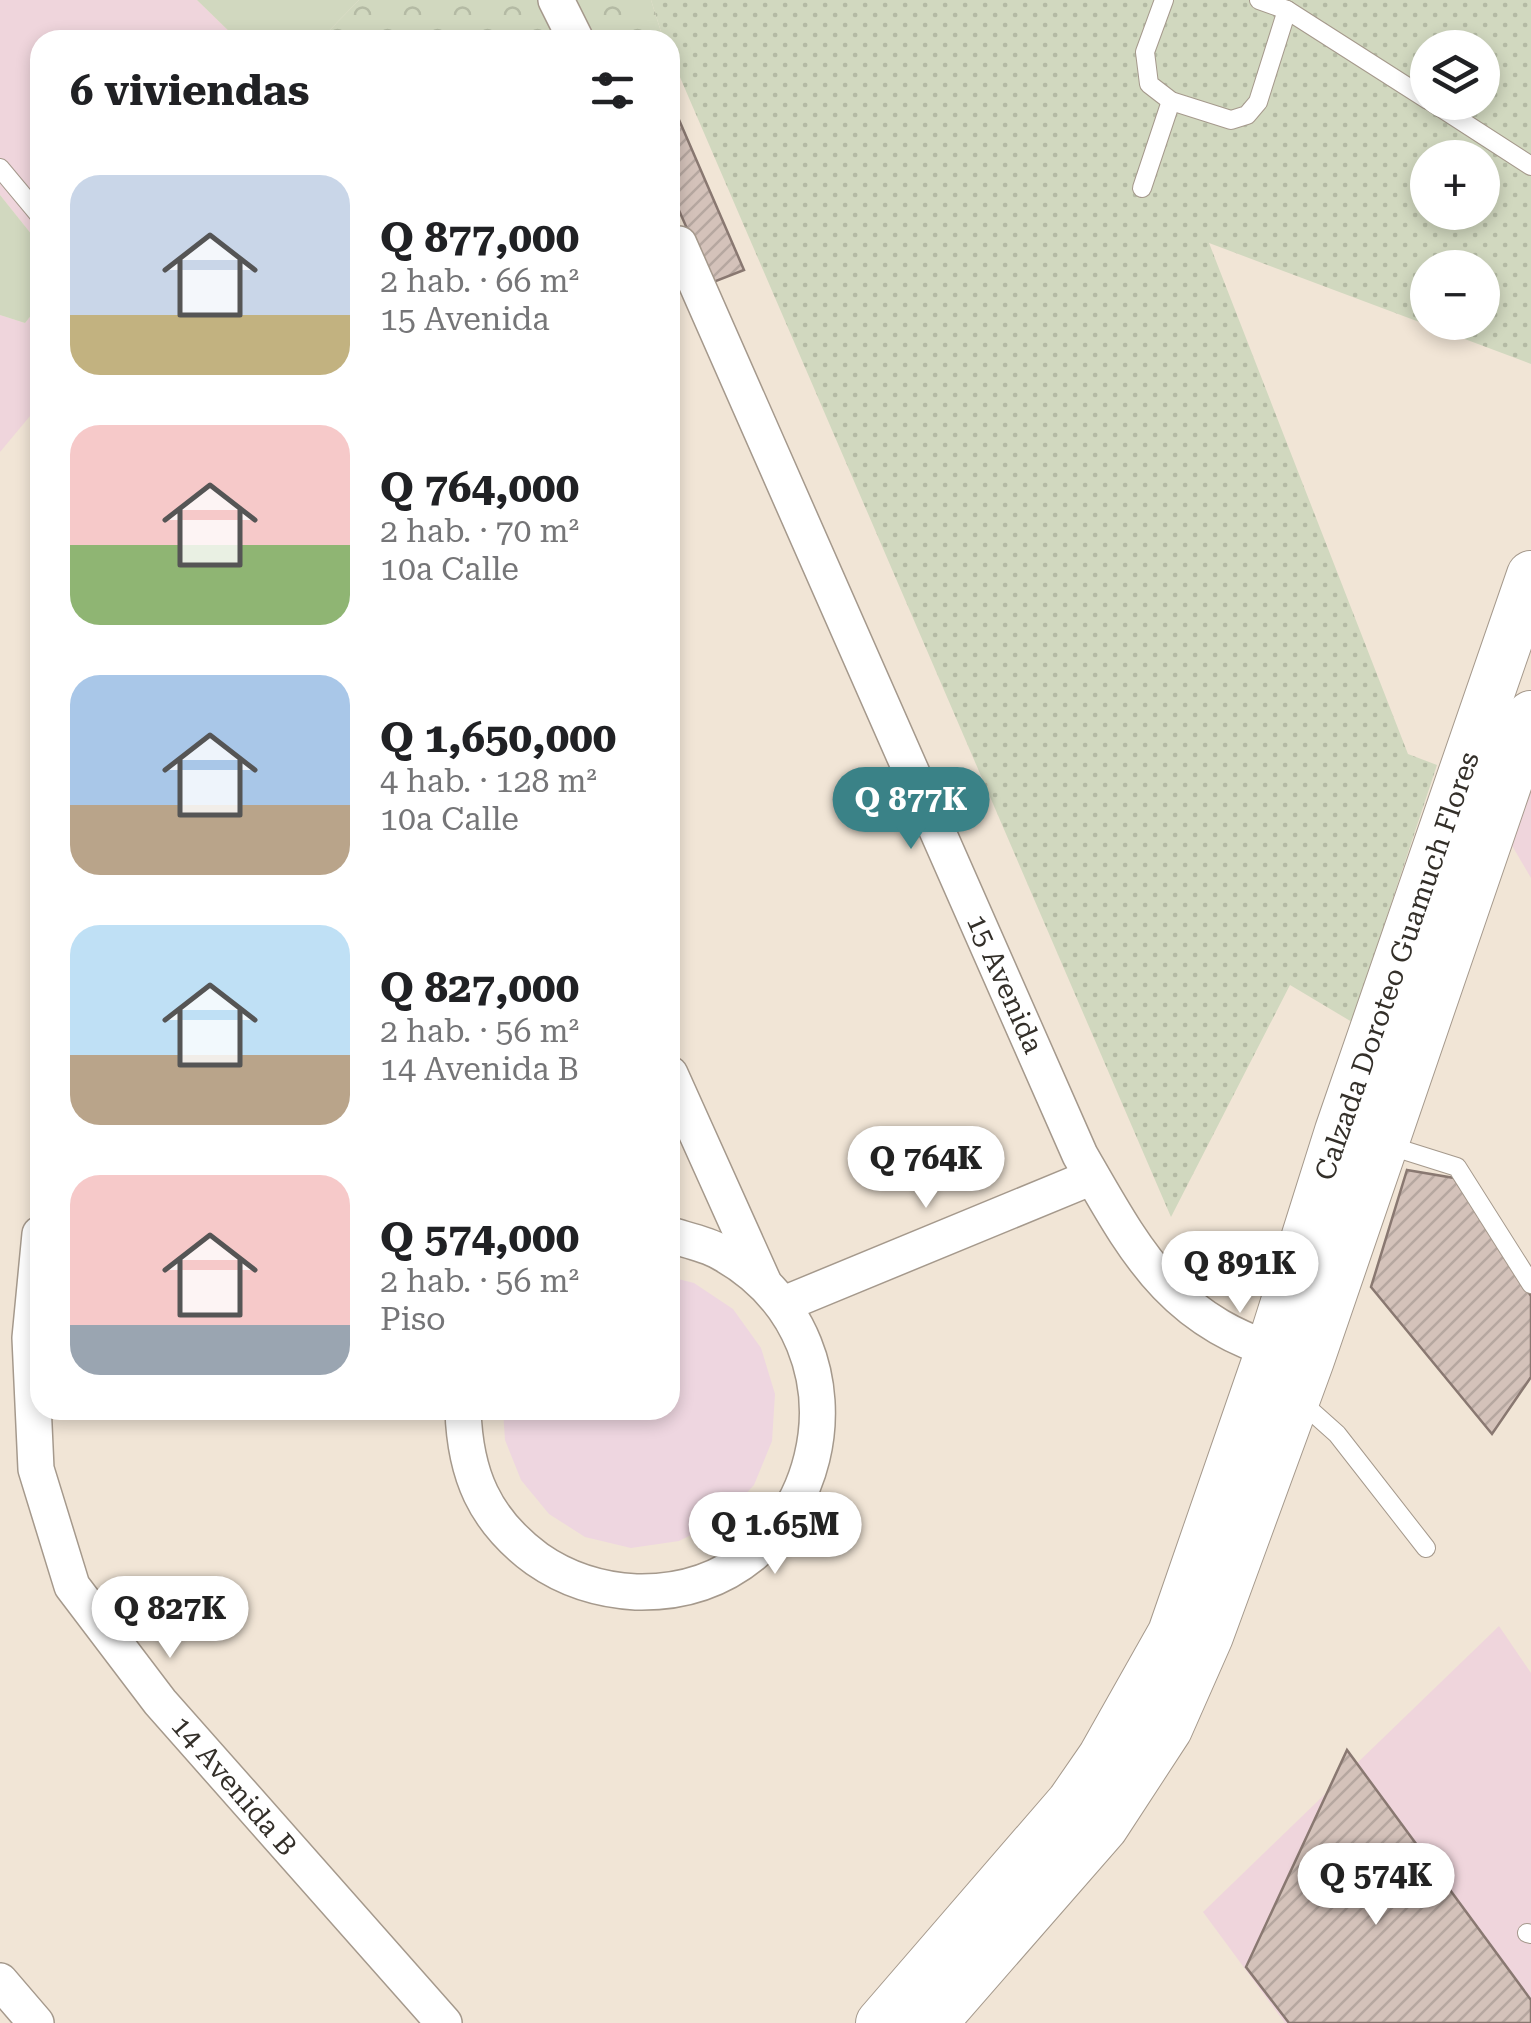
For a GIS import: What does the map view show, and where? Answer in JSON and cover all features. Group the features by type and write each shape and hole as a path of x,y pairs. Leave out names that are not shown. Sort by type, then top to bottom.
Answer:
{"main road":[{"name":"Calzada Doroteo Guamuch Flores","path":"933,2023 1104,1827 1168,1729 1209,1636 1531,575"},
{"name":"Calzada Doroteo Guamuch Flores","path":"1361,1138 1531,716"},
{"name":"Calzada Doroteo Guamuch Flores","path":"880,2023 1071,1802 1102,1757 1172,1632 1292,1369"}],"street":[{"path":"556,0 571,30"},
{"name":"15 Avenida","path":"680,257 1080,1155 1120,1228 1174,1296 1292,1369"},
{"path":"463,1420 464,1449 482,1500 514,1542 558,1574 608,1591 662,1592 714,1578 758,1549 793,1508 814,1458 820,1404 810,1352 774,1293 680,1095"},
{"path":"774,1293 1092,1177"},
{"path":"680,1239 718,1250 774,1293"},
{"name":"14 Avenida B","path":"36,1420 36,1469 72,1586 160,1702 444,2023"},
{"path":"0,1981 36,2023"}],"lane":[{"path":"1164,0 1144,52 1149,84 1171,101 1231,120 1247,115 1258,102 1287,10"},
{"path":"1259,0 1287,10 1410,88"},
{"path":"1142,188 1171,101"},
{"path":"1460,120 1531,166"},
{"path":"0,168 30,204"},
{"path":"1361,1138 1456,1168 1531,1284"},
{"path":"1292,1369 1426,1548"}],"shaded area":[{"path":"0,0 197,0 228,30 30,30 30,232 0,195"},
{"path":"0,315 25,323 30,317 30,416 0,452"},
{"path":"1531,774 1531,878 1507,837"},
{"path":"680,1280 694,1283 733,1309 761,1348 775,1394 772,1441 754,1485 721,1520 679,1541 631,1548 585,1537 549,1514 521,1480 505,1440 504,1420 680,1420"},
{"path":"1499,1626 1531,1673 1531,2023 1285,2023 1203,1912"}],"green space":[{"path":"197,0 359,0 330,30 228,30"},
{"path":"359,0 651,0 660,30 330,30"},
{"path":"651,0 1531,0 1531,364 1467,340 1500,340 1500,250 1410,250 1410,319 1209,243 1408,754 1437,765 1352,1022 1290,985 1171,1217 680,77 680,30 660,30"},
{"path":"0,195 30,232 30,317 25,323 0,315"}],"building":[{"path":"680,122 744,270 711,283 680,213"},
{"path":"1407,1170 1454,1178 1531,1296 1531,1377 1492,1434 1371,1287"},
{"path":"1347,1750 1531,2000 1531,2023 1289,2023 1246,1967"}]}
